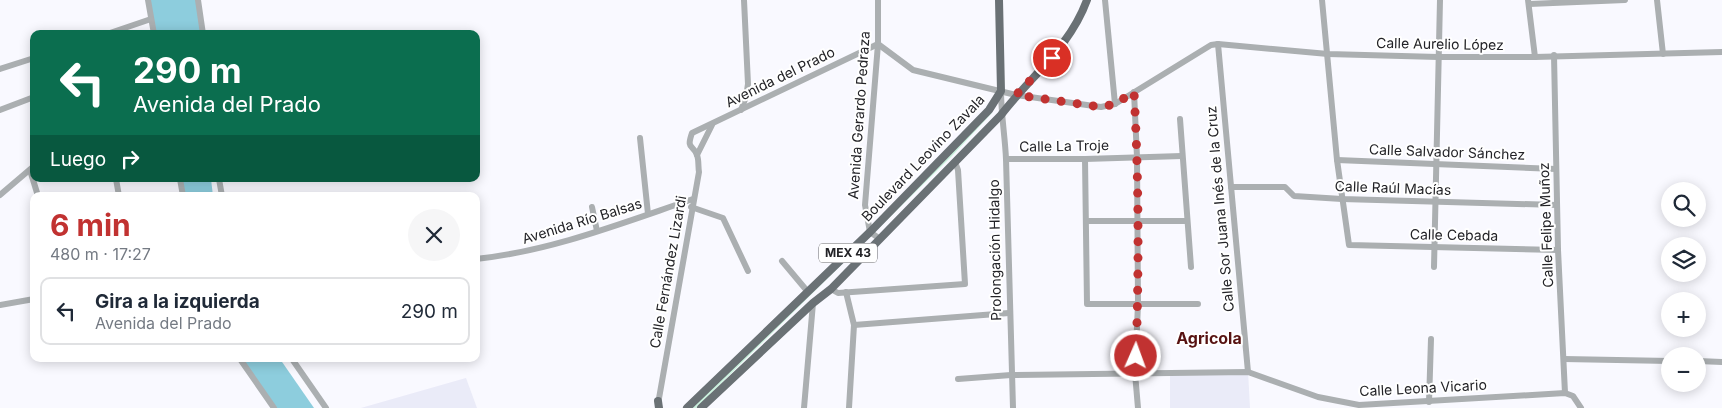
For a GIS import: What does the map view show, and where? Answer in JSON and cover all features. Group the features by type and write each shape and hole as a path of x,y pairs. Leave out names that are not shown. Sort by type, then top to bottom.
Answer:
{"main road":[{"path":"999,0 1001,91"},
{"name":"MEX 43","path":"1016,95 1060,49 1082,13 1087,0"},
{"name":"Boulevard Leovino Zavala","path":"687,408 870,232 989,110 1001,91"},
{"name":"Boulevard Leovino Zavala","path":"701,408 813,303 831,289 1001,115 1016,95"},
{"path":"938,163 946,172"}],"street":[{"path":"148,0 153,30"},
{"path":"198,0 202,30"},
{"path":"741,110 748,84 744,0"},
{"name":"Avenida Gerardo Pedraza","path":"870,232 865,205 878,44 878,0"},
{"path":"1105,0 1115,104"},
{"path":"1322,0 1342,199"},
{"path":"1434,267 1440,0"},
{"path":"1535,57 1528,2 1625,0"},
{"path":"1657,0 1664,54"},
{"path":"119,30 151,19"},
{"path":"878,44 913,70 1016,95 1101,107 1115,104 1211,46 1218,44"},
{"name":"Avenida del Prado","path":"697,155 689,142 692,134 878,44"},
{"name":"Calle Aurelio López","path":"1218,44 1328,54 1438,57 1535,57 1722,52"},
{"name":"Calle Sor Juana Inés de la Cruz","path":"1218,44 1248,372"},
{"name":"Calle Felipe Muñoz","path":"1554,55 1558,250 1565,393"},
{"path":"0,69 30,59"},
{"name":"Prolongación Hidalgo","path":"1001,91 1001,115 1006,159 1012,408"},
{"path":"1134,92 1137,158 1138,304 1135,373 1138,408"},
{"path":"0,110 30,99"},
{"path":"1180,118 1191,267"},
{"path":"697,155 712,125"},
{"path":"640,138 648,214"},
{"name":"Calle Fernández Lizardi","path":"658,406 698,172 697,155"},
{"name":"Calle La Troje","path":"1006,159 1085,160 1182,156"},
{"path":"1085,160 1087,304 1198,304"},
{"name":"Calle Salvador Sánchez","path":"1337,160 1556,169"},
{"path":"831,289 838,293 965,284 956,162"},
{"path":"0,195 30,170"},
{"name":"Calle Raúl Macías","path":"1231,186 1285,187 1294,196 1342,199 1557,205"},
{"name":"Avenida Río Balsas","path":"480,259 549,247 693,199"},
{"name":"Calle Cebada","path":"1342,199 1348,245 1558,250"},
{"path":"592,207 597,231"},
{"path":"691,207 723,218 748,271"},
{"path":"1086,221 1187,221"},
{"path":"870,232 880,240"},
{"path":"782,261 808,292"},
{"path":"846,292 854,324 849,408"},
{"path":"0,305 30,300"},
{"path":"804,408 813,303"},
{"path":"854,324 1009,312"},
{"path":"1429,402 1431,339"},
{"path":"1564,359 1661,361"},
{"path":"1706,361 1722,362"},
{"path":"242,362 274,408"},
{"path":"294,362 326,408"},
{"name":"Calle Leona Vicario","path":"958,379 1011,375 1248,372 1336,402 1359,405 1565,393"},
{"path":"1565,393 1573,396 1581,408"}],"shaded area":[{"path":"1170,371 1248,371 1250,408 1170,408"},
{"path":"466,378 477,408 361,408"}],"green space":[{"path":"991,110 992,113 951,157 696,408 692,408"}],"water":[{"path":"148,0 197,0 201,30 154,30"},
{"path":"182,182 211,182 213,192 183,192"},
{"path":"244,362 282,362 314,408 277,408"}],"district":[{"name":"Agricola","path":"1209,338"}],"route":[{"path":"1052,58 1016,95 1101,107 1115,104 1134,92 1137,158 1138,304 1136,356"}]}
